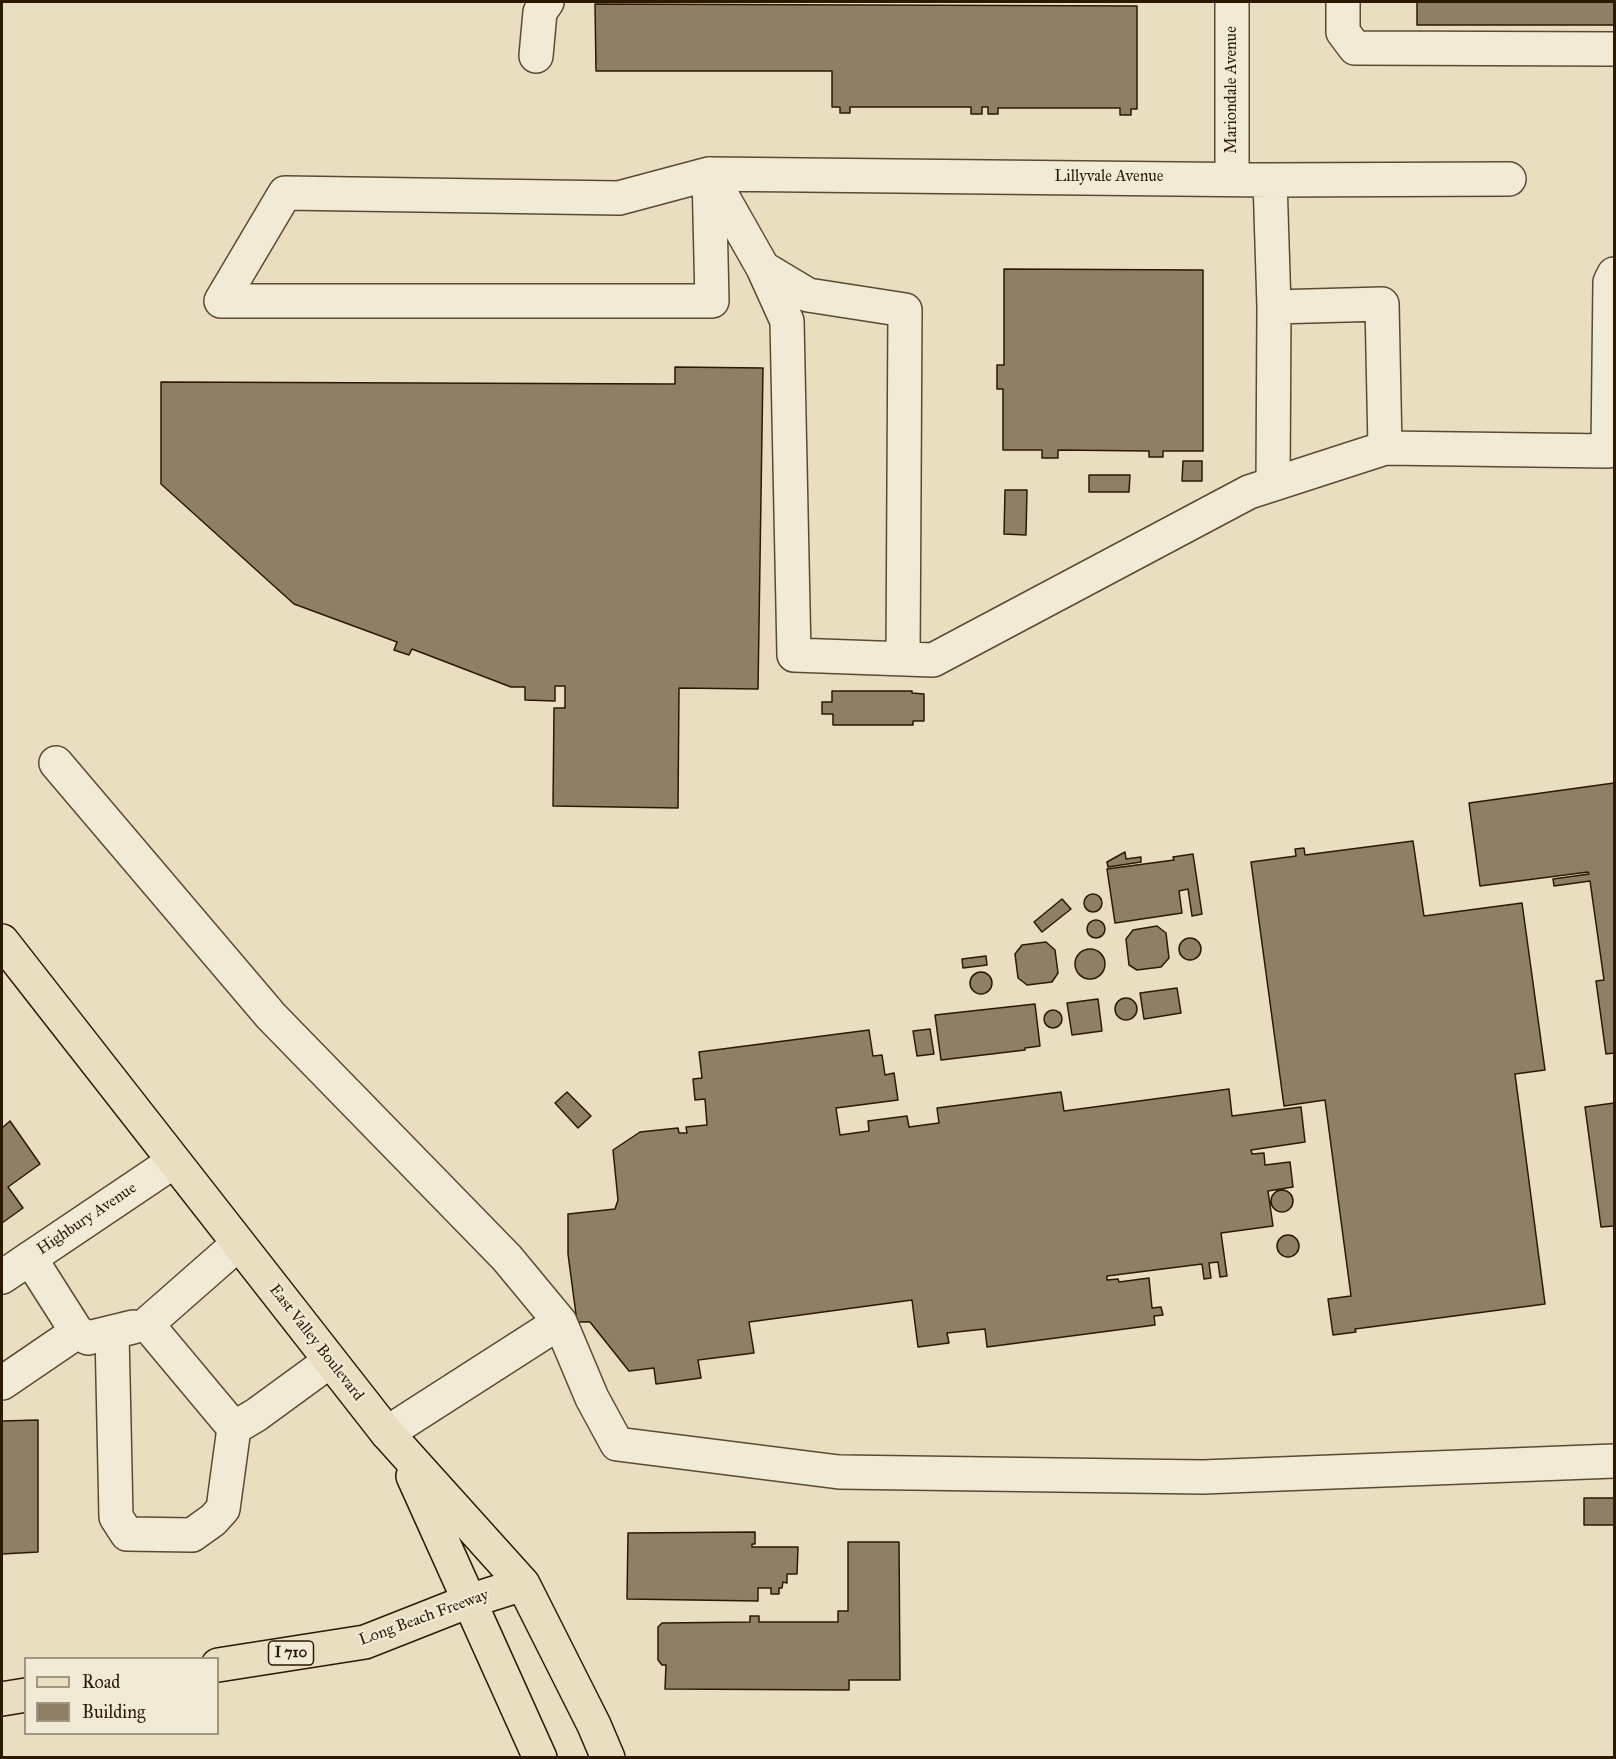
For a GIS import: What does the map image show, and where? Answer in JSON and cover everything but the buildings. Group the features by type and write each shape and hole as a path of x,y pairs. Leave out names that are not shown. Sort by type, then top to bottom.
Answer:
{"main road":[{"name":"East Valley Boulevard","path":"2,941 394,1441 524,1584 608,1758"},
{"path":"394,1441 540,1758"},
{"name":"Long Beach Freeway","path":"219,1665 365,1642 469,1601 524,1584"},
{"path":"2,1699 24,1695"}],"street":[{"path":"536,56 540,12 547,2"},
{"name":"Mariondale Avenue","path":"1232,2 1232,178"},
{"path":"1343,2 1343,32 1355,48 1614,49"},
{"path":"709,174 763,268 787,321 794,655 933,660 1250,492 1385,448 1611,451 1610,282 1614,274"},
{"name":"Lillyvale Avenue","path":"709,174 712,301 221,301 285,193 619,198 709,174 1270,180 1509,179"},
{"path":"1270,180 1274,307 1273,484"},
{"path":"763,268 808,295 905,310 903,659"},
{"path":"1274,307 1382,304 1385,448"},
{"path":"56,764 271,1016 507,1258 560,1322 592,1398 617,1444 851,1472 1203,1477 1614,1461"},
{"name":"Highbury Avenue","path":"2,1277 173,1162"},
{"path":"30,1258 77,1332 88,1338 147,1324 238,1244"},
{"path":"394,1441 560,1322"},
{"path":"112,1332 116,1517 127,1534 192,1534 213,1520 223,1509 234,1428 147,1324"},
{"path":"2,1383 77,1332"},
{"path":"234,1428 256,1415 330,1361"}]}
